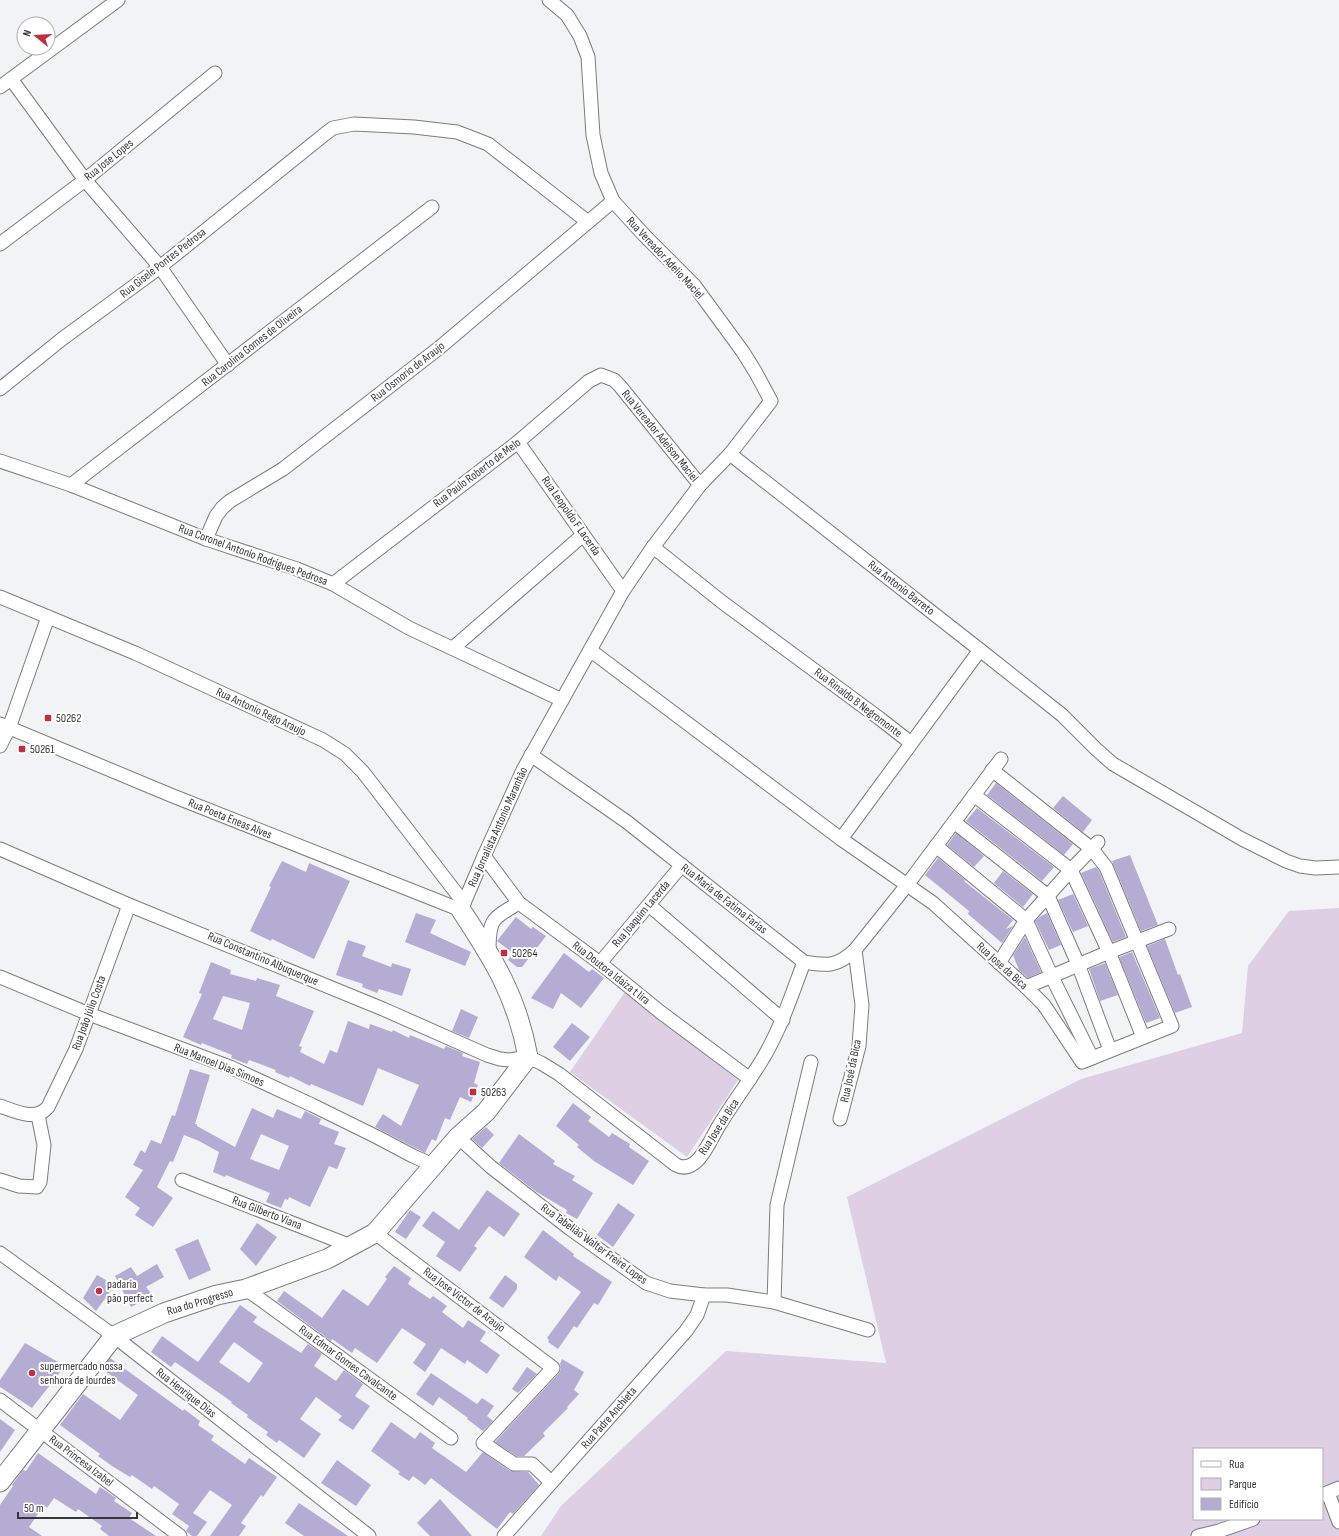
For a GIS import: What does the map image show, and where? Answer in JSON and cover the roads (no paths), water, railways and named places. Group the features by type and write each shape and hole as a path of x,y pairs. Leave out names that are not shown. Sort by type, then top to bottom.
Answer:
{"street":[{"path":"0,87 118,0"},
{"name":"Rua Vereador Adelio Maciel","path":"550,0 568,15 580,36 588,57 593,135 601,173 613,201 644,235 694,284 743,352 771,401"},
{"name":"Rua Jose Lopes","path":"0,244 85,180 215,73"},
{"path":"11,79 85,180 160,267 228,364"},
{"name":"Rua Gisele Pontes Pedrosa","path":"0,389 62,339 160,267 334,128 354,124 429,128 457,132 488,144 588,222"},
{"name":"Rua Osmorio de Araujo","path":"206,539 216,516 230,501 283,469 439,348 613,201"},
{"name":"Rua Carolina Gomes de Oliveira","path":"71,485 432,207"},
{"name":"Rua Paulo Roberto de Melo","path":"333,584 518,442 589,381 601,375 609,377 620,386"},
{"name":"Rua Vereador Adelson Maciel","path":"620,386 700,485"},
{"name":"Rua Jornalista Antonio Maranhão","path":"463,907 484,856 531,755 623,591 652,546 700,485 730,454 771,401"},
{"name":"Rua Leopoldo F Lacerda","path":"518,442 623,591"},
{"name":"Rua Antonio Barreto","path":"730,454 1062,715 1113,764 1242,839 1286,861 1300,866 1315,868 1339,867"},
{"name":"Rua Coronel Antonio Rodrigues Pedrosa","path":"0,461 71,485 206,539 297,569 333,584 409,628 562,700"},
{"path":"453,648 583,534"},
{"name":"Rua Rinaldo B Negromonte","path":"652,546 722,602 879,718 910,743 840,839"},
{"name":"Rua Antonio Rego Araujo","path":"0,597 136,653 322,740 345,754 363,772 463,907"},
{"path":"0,746 4,726 48,617"},
{"path":"590,650 840,839"},
{"path":"910,743 980,650"},
{"name":"Rua Poeta Eneas Alves","path":"4,726 173,796 463,907"},
{"name":"Rua Maria de Fatima Farias","path":"531,755 616,814 804,962 826,966 847,958 855,950 907,885 1001,759"},
{"path":"936,846 1026,920 1087,1060 1172,1026 1106,867 1095,845 992,770"},
{"path":"974,794 1071,870 1109,952 1144,1037"},
{"path":"954,822 1048,896 1078,964 1110,1050"},
{"name":"Rua Jose da Bica","path":"840,839 933,903 1044,1005 1087,1060"},
{"path":"999,963 1026,920 1095,845"},
{"name":"Rua Constantino Albuquerque","path":"0,849 383,1009 487,1055 500,1060 528,1057"},
{"name":"Rua Doutora Idaiza t lira","path":"484,856 520,903 600,963 659,1011 750,1079"},
{"name":"Rua Joaquim Lacerda","path":"600,963 682,865"},
{"path":"489,952 489,930 492,924 501,913 520,903"},
{"name":"Rua João Júlio Costa","path":"38,1115 44,1113 48,1107 76,1049 129,904"},
{"path":"649,905 782,1020"},
{"path":"433,1165 458,1137 486,1112 528,1057 524,1035 516,1009 503,979 463,907"},
{"path":"1026,987 1137,940 1169,929"},
{"name":"Rua José da Bica","path":"840,1119 860,1033 862,1006 855,950"},
{"name":"Rua Jose da Bica","path":"528,1057 559,1074 676,1165 686,1168 694,1163 703,1153 719,1124 765,1055 782,1020 804,962"},
{"name":"Rua Manoel Dias Simoes","path":"0,977 89,1014 230,1067 433,1165"},
{"path":"774,1302 777,1205 811,1062"},
{"path":"0,1106 38,1115 44,1145 40,1182 37,1187 20,1186 0,1180"},
{"name":"Rua Tabelião Walter Freire Lopes","path":"458,1137 491,1167 569,1228 646,1283 670,1291 704,1295 727,1295 774,1302 868,1330"},
{"name":"Rua do Progresso","path":"0,1482 114,1336 164,1313 216,1295 246,1289 327,1259 375,1233 433,1165"},
{"name":"Rua Gilberto Viana","path":"182,1180 351,1246"},
{"name":"Rua Jose Victor de Araujo","path":"375,1233 553,1368 483,1443 514,1464 532,1464 552,1482"},
{"name":"Rua Henrique Dias","path":"0,1253 114,1336 369,1536"},
{"name":"Rua Edmar Gomes Cavalcante","path":"246,1289 451,1438"},
{"name":"Rua Padre Anchieta","path":"504,1536 686,1331 698,1315 704,1295"},
{"name":"Rua Princesa Izabel","path":"0,1400 180,1536"},
{"path":"1330,1492 1339,1522"},
{"path":"1198,1536 1219,1531 1250,1520"}],"place":[{"name":"50262","path":"48,718"},
{"name":"50261","path":"22,749"},
{"name":"50264","path":"504,953"},
{"name":"50263","path":"473,1092"},
{"name":"padaria pão perfect","path":"99,1291"},
{"name":"supermercado nossa senhora de lourdes","path":"32,1373"}]}
